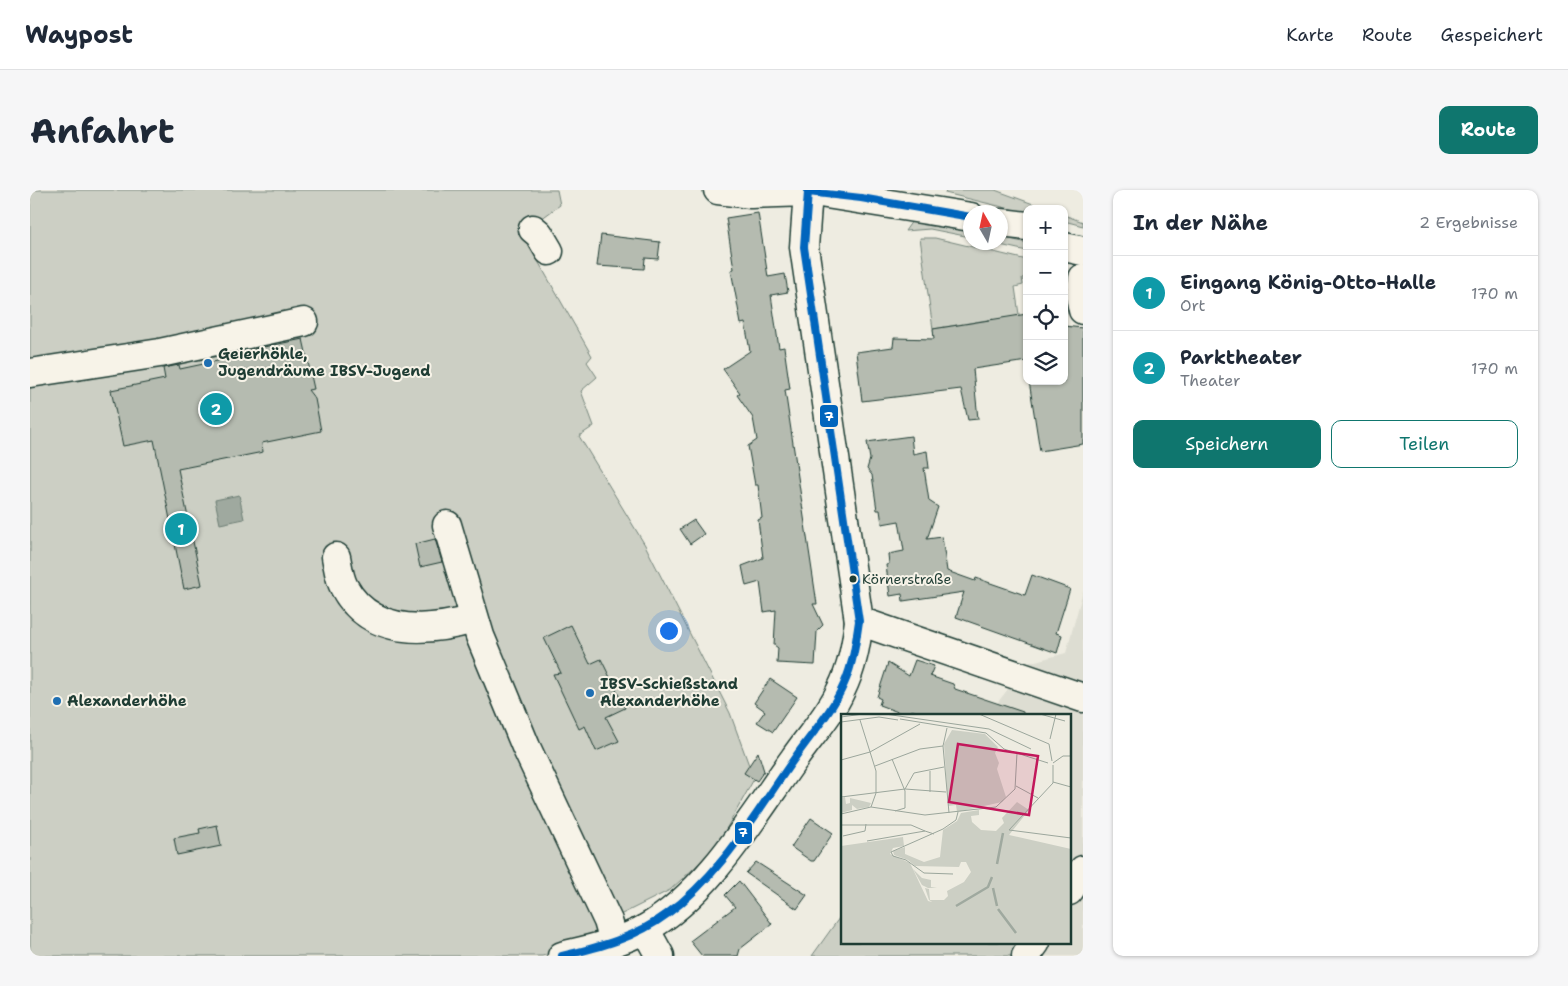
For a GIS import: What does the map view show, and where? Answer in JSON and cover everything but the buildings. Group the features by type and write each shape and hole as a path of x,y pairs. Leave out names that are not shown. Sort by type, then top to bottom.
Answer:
{"street":[{"path":"718,190 751,194 804,191 859,194 963,216"},
{"path":"562,956 602,949 645,928 675,908 712,871 832,706 849,674 855,653 859,621 804,247 804,191"},
{"path":"533,228 549,250"},
{"path":"1068,230 1083,232"},
{"path":"1068,248 1083,251"},
{"path":"1083,278 1080,296 1083,310"},
{"path":"30,373 160,354 304,322"},
{"path":"447,525 474,619 526,747 608,921 602,949"},
{"path":"336,557 342,581 352,598 365,611 387,623 411,630 448,626 474,619"},
{"path":"859,621 1083,698"},
{"path":"1070,890 1083,870"},
{"path":"645,928 660,956"},
{"path":"1026,956 1035,944"}],"shaded area":[{"path":"30,190 557,190 560,205 522,233 592,356 587,362 597,377 581,391 594,426 579,436 645,545 730,713 754,779 715,849 670,890 608,921 610,938 542,956 30,956"},
{"path":"946,190 995,190 1036,205 1023,205 1023,212 1008,208 1008,205 994,205 945,193"},
{"path":"1068,216 1083,222 1083,226 1068,222"},
{"path":"912,221 963,230 963,236 930,229 905,231"},
{"path":"920,238 935,238 963,245 963,250 985,250 1023,259 1023,285 1015,287 1023,349 998,353 993,319 933,329"},
{"path":"1008,239 1023,242 1023,250 1008,247"},
{"path":"239,495 244,519 220,524 215,500"},
{"path":"1083,591 1083,956 1045,956 1041,954 1048,944 1070,944 1070,910 1077,899 1070,896 1070,714 989,714 1028,663 1066,653"},
{"path":"841,915 841,944 1048,944 1040,956 812,956"}],"transit line":[{"name":"7","path":"808,192 861,198 963,216"},
{"name":"7","path":"562,956 617,941 642,929 667,914 704,881 736,842 827,713 839,694 850,669 859,621 804,247 808,192"}],"place":[{"name":"Geierhöhle, Jugendräume IBSV-Jugend","path":"208,363"},
{"name":"Parktheater","path":"216,409"},
{"name":"Eingang König-Otto-Halle","path":"181,529"},
{"name":"Körnerstraße","path":"853,579"},
{"name":"IBSV-Schießstand Alexanderhöhe","path":"590,693"},
{"name":"Alexanderhöhe","path":"57,701"}]}
